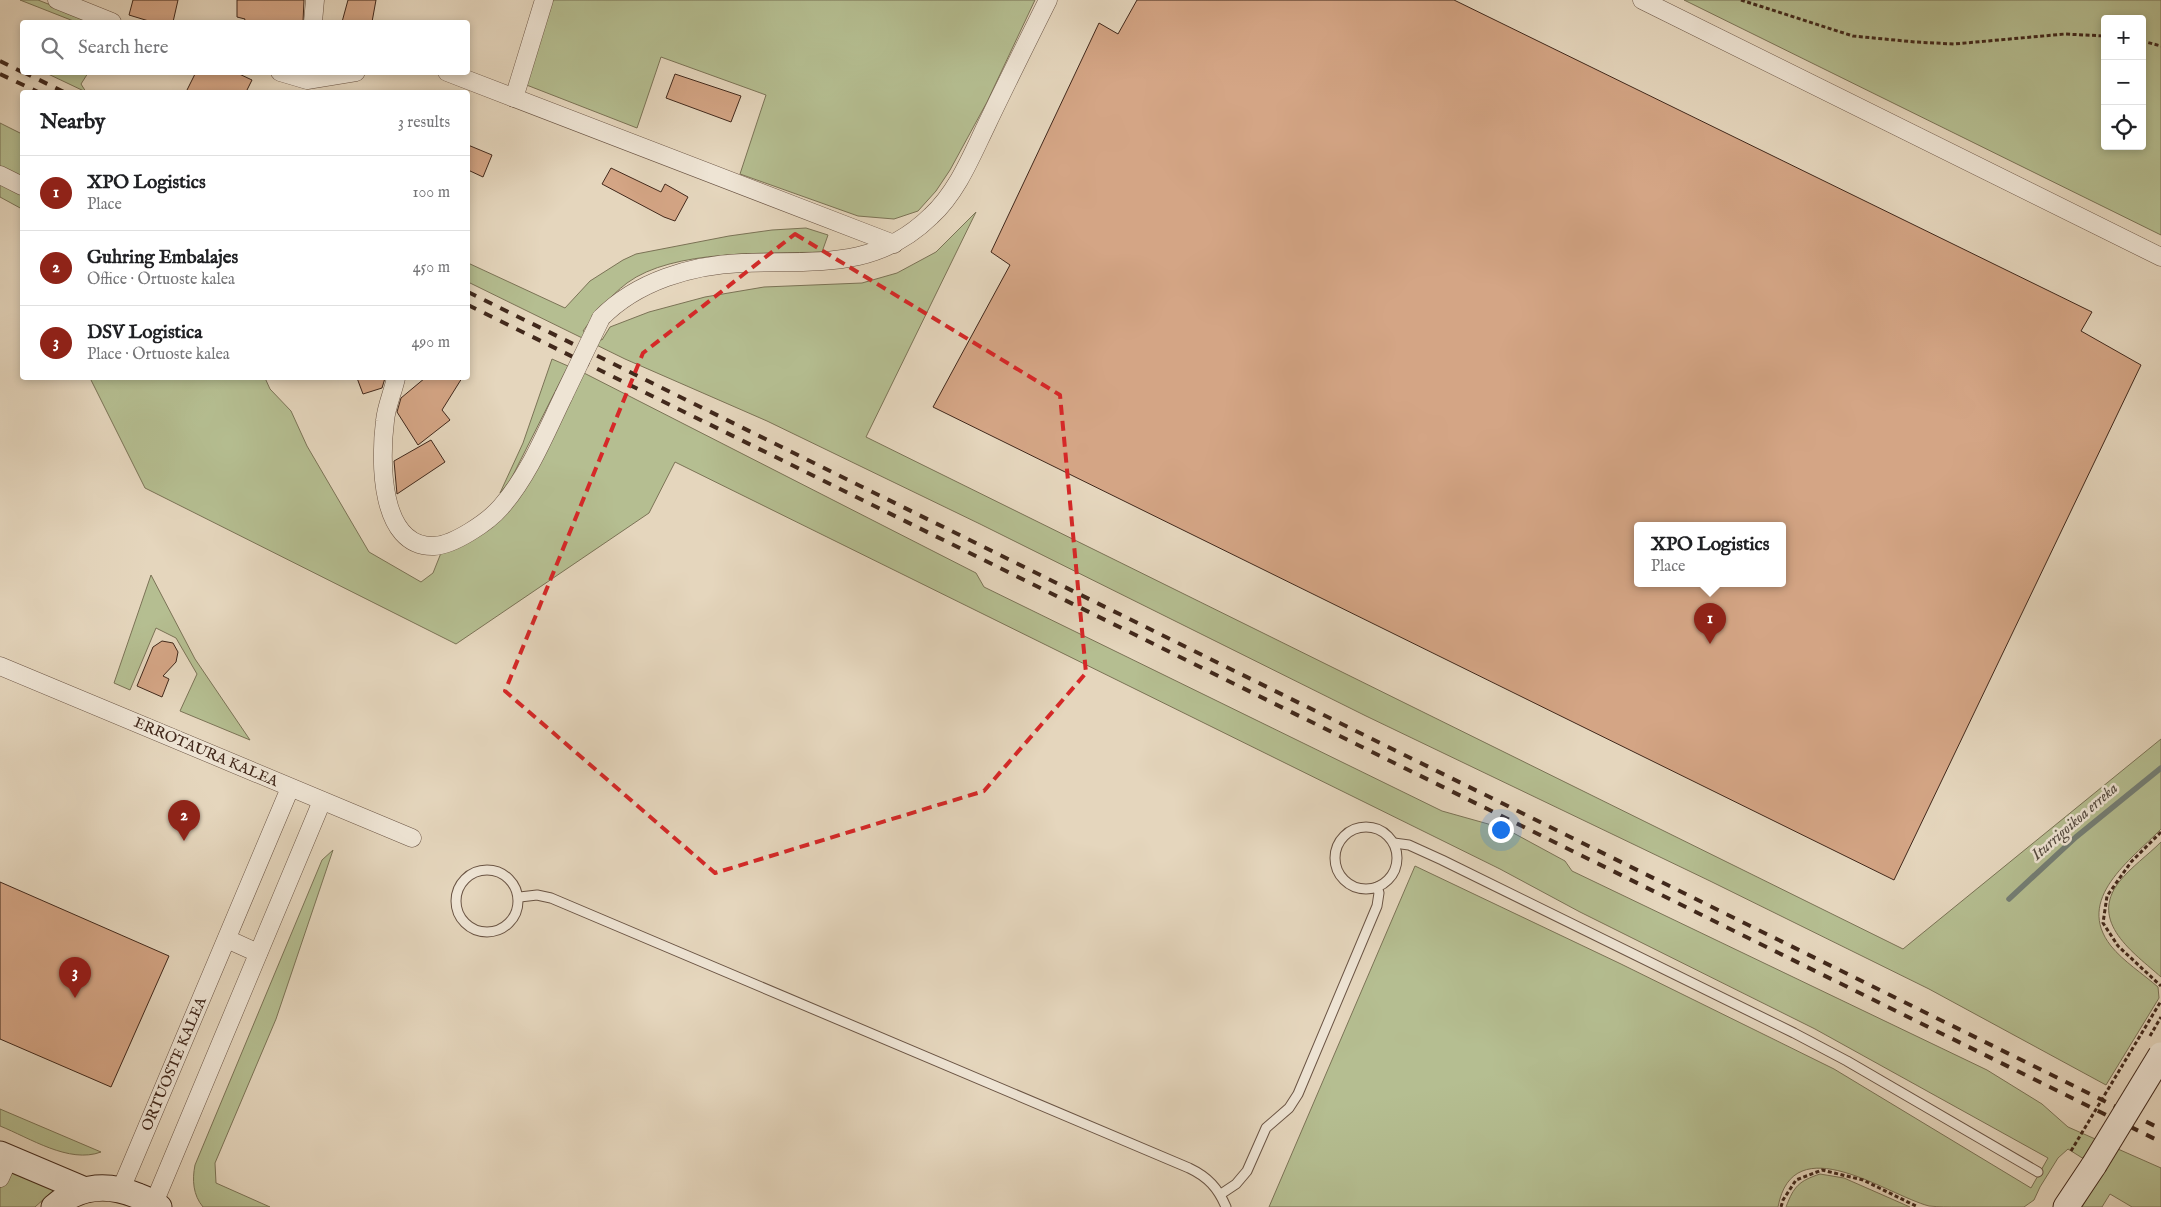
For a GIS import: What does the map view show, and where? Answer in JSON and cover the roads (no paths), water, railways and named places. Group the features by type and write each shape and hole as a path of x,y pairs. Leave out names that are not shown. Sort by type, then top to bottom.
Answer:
{"street":[{"path":"57,0 107,20"},
{"path":"313,20 315,0"},
{"path":"514,98 544,0"},
{"path":"395,380 385,420 383,480 390,511 399,529 410,541 424,546 442,546 459,538 500,508 530,463 601,318 615,303 635,290 693,270 740,263 833,262 858,258 894,244 915,231 933,215 947,199 964,170 1048,0"},
{"path":"1642,0 2161,257"},
{"path":"455,75 894,244"},
{"path":"0,175 20,185"},
{"name":"ERROTAURA KALEA","path":"0,666 412,838"},
{"name":"ORTUOSTE KALEA","path":"121,1189 290,788"},
{"path":"54,1207 62,1200 85,1190 97,1188 121,1189 156,1205 322,801"},
{"path":"227,939 258,953"},
{"path":"2066,1207 2094,1165 2161,1054"},
{"path":"3,1163 85,1190"}],"lane":[{"path":"1360,826 1373,827 1385,833 1394,843 1397,855 1395,868 1388,880 1377,887 1364,889 1352,886 1341,878 1335,866 1334,853 1339,841 1348,831 1360,826"},
{"path":"1394,843 1409,845 1794,1033 1848,1061 2038,1172"},
{"path":"479,869 497,870 512,880 520,897 516,915 504,928 487,933 469,927 458,913 456,895 463,878 479,869"},
{"path":"1221,1194 1236,1184 1247,1171 1266,1128 1289,1108 1298,1094 1377,906 1379,893 1377,887"},
{"path":"520,897 537,895 551,898 1189,1168 1212,1182 1221,1194 1226,1207"}],"waterway":[{"name":"Iturrigoikoa erreka","path":"2009,899 2076,837 2161,768"}],"railway":[{"path":"0,61 20,71"},
{"path":"0,74 34,90"},
{"path":"29,75 60,90"},
{"path":"470,293 2161,1129"},
{"path":"470,306 2161,1142"}],"place":[{"name":"XPO Logistics","path":"1710,644"},
{"name":"Guhring Embalajes","path":"184,841"},
{"name":"DSV Logistica","path":"75,998"}]}
